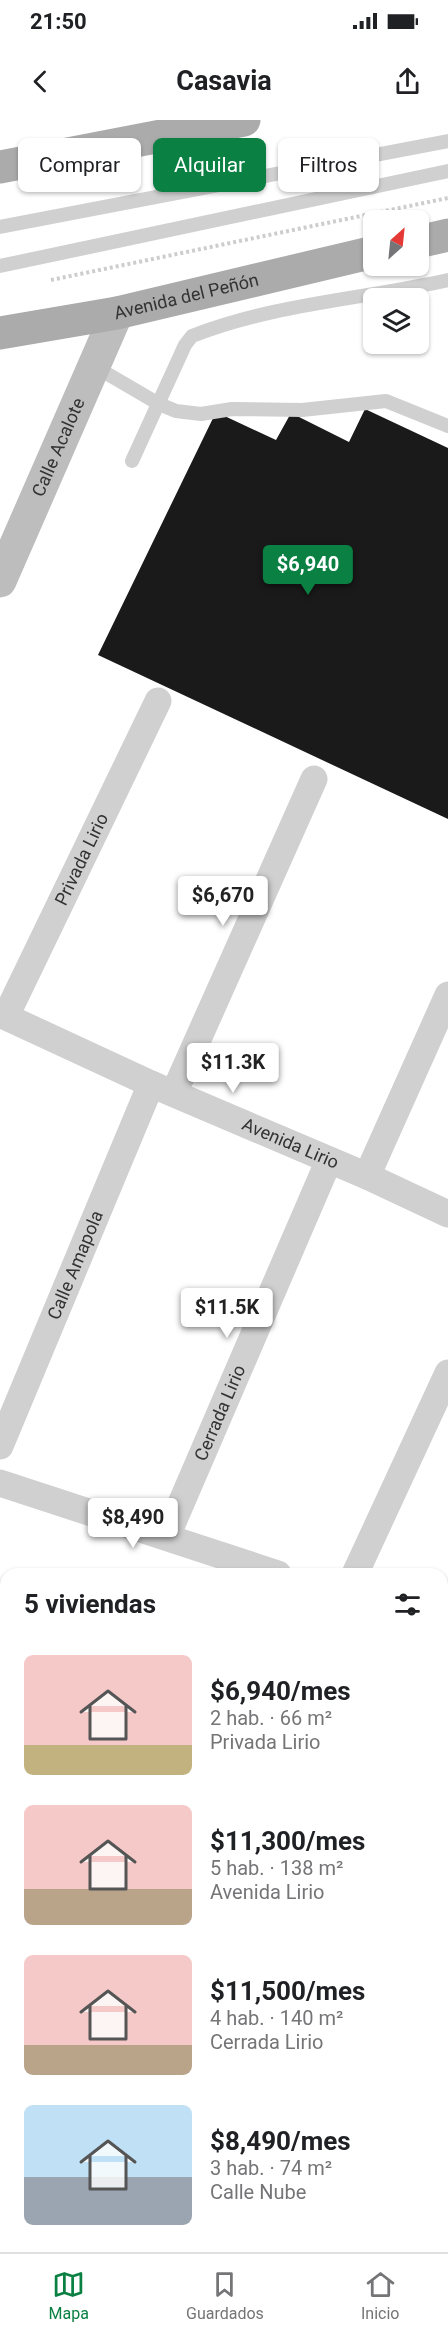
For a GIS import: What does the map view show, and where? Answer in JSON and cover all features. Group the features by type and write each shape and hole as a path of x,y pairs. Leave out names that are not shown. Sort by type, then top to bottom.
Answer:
{"main road":[{"path":"0,167 137,130 244,120"},
{"path":"429,239 448,235"},
{"name":"Avenida del Peñón","path":"0,333 117,313 363,255"}],"street":[{"name":"Calle Acalote","path":"0,581 117,313"},
{"name":"Privada Lirio","path":"3,1015 158,701"},
{"name":"Calle Amapola","path":"0,1446 163,1088 314,779"},
{"path":"367,1176 448,995"},
{"name":"Avenida Lirio","path":"3,1015 448,1214"},
{"name":"Cerrada Lirio","path":"167,1536 329,1160"},
{"path":"358,1568 448,1373"},
{"path":"0,1484 260,1568"}],"lane":[{"path":"0,226 448,141"},
{"path":"0,266 448,171"},
{"path":"132,461 185,345 192,336 263,316 334,300 448,280"},
{"path":"94,366 159,404 176,411 201,414 232,409 302,410 386,400 448,426"}],"path":[{"path":"43,282 448,198"}],"building":[{"path":"365,409 448,448 448,819 98,655 216,412 276,440 291,413 349,442"}]}
